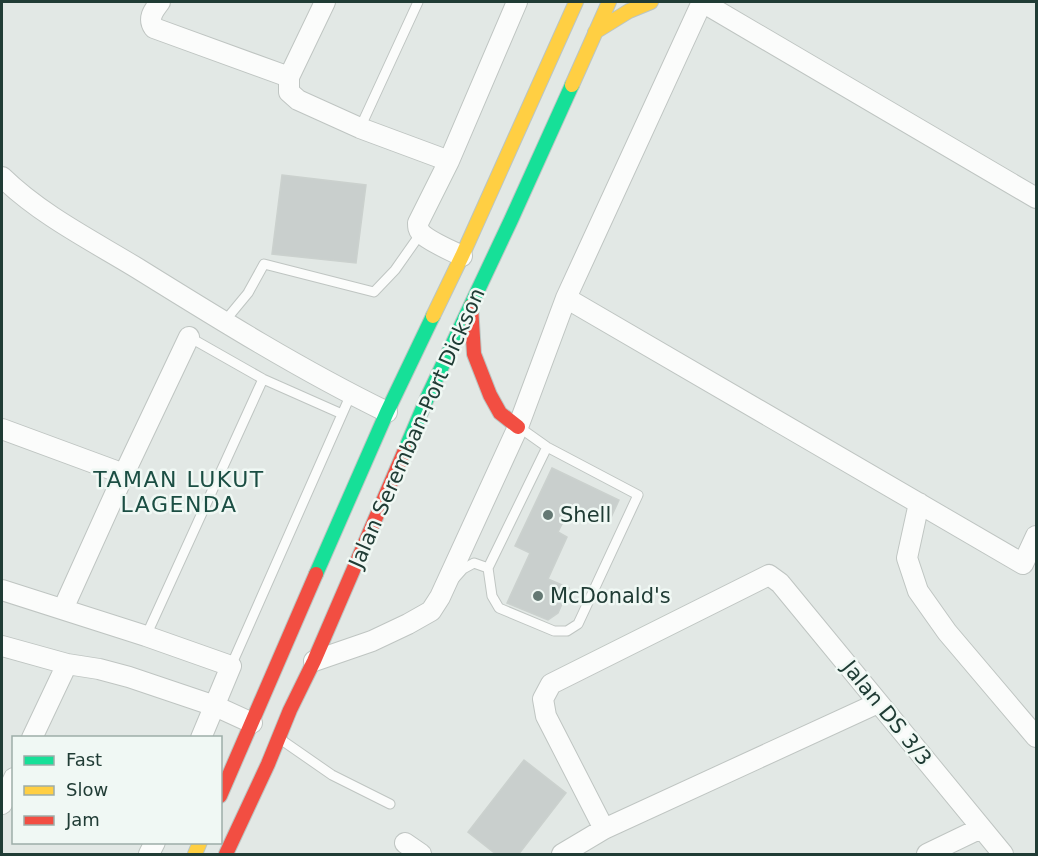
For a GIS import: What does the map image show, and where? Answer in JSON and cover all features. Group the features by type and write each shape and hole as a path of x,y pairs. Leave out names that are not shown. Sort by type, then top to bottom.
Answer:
{"highway":[{"name":"Jalan Seremban-Port Dickson","path":"222,793 264,721 400,414 462,256 576,2"},
{"name":"Jalan Seremban-Port Dickson","path":"226,855 314,661 428,396 511,220 609,2"},
{"path":"595,33 617,16 641,4 651,2"},
{"path":"470,304 474,354 490,395 501,413 518,428"},
{"path":"407,444 400,414 428,396"},
{"path":"268,764 271,755 262,735 264,721 290,710"}],"street":[{"path":"160,2 151,15 151,24 154,28 289,77"},
{"path":"325,2 289,77 289,92 298,100 360,128 449,161"},
{"path":"462,256 421,233 418,223 449,161 517,2"},
{"path":"314,661 372,641 408,624 431,611 440,597 518,428 566,298 702,2 1036,198"},
{"path":"2,177 18,193 54,218 224,322 351,394 400,414"},
{"path":"566,298 1023,564 1036,536"},
{"path":"63,609 189,337"},
{"path":"2,429 124,474"},
{"path":"919,503 907,558 918,591 947,632 1036,737"},
{"name":"Jalan DS 3/3","path":"604,830 546,716 543,699 551,684 769,575 780,583 1003,855"},
{"path":"2,590 231,666 202,736"},
{"path":"2,646 67,664 129,677 264,721"},
{"path":"33,736 67,664"},
{"path":"562,855 604,830 878,703"},
{"path":"2,800 12,782"},
{"path":"927,855 981,828"},
{"path":"405,843 421,855"}],"lane":[{"path":"360,128 418,2"},
{"path":"224,322 248,293 264,264 374,292 394,270 421,233"},
{"path":"189,337 263,379 342,414"},
{"path":"146,636 263,379"},
{"path":"231,666 351,394"},
{"path":"518,428 547,447 638,495 578,624 567,631 554,631 499,608 492,596 488,568 547,447"},
{"path":"440,597 463,569 474,563 488,568"},
{"path":"279,738 332,775 390,804"}],"building":[{"path":"282,175 366,185 356,263 272,254"},
{"name":"Shell","path":"552,468 619,500 608,524 571,506 558,532 567,537 548,579 569,588 558,613 548,620 507,603 530,553 515,546"},
{"path":"524,760 566,793 518,855 497,855 468,832"}],"traffic: fast":[{"path":"405,450 572,85"},
{"path":"316,574 387,412 433,316"}],"traffic: slow":[{"path":"433,316 576,2"},
{"path":"572,85 609,2"},
{"path":"595,32 629,11 651,2"},
{"path":"195,854 199,844"}],"traffic: jam":[{"path":"471,306 474,354 490,395 500,413 518,427"},
{"path":"226,854 314,661 405,450"},
{"path":"222,791 316,574"}],"place":[{"name":"Shell","path":"548,515"},
{"name":"McDonald's","path":"538,596"}],"district":[{"name":"TAMAN LUKUT LAGENDA","path":"179,492"}]}
